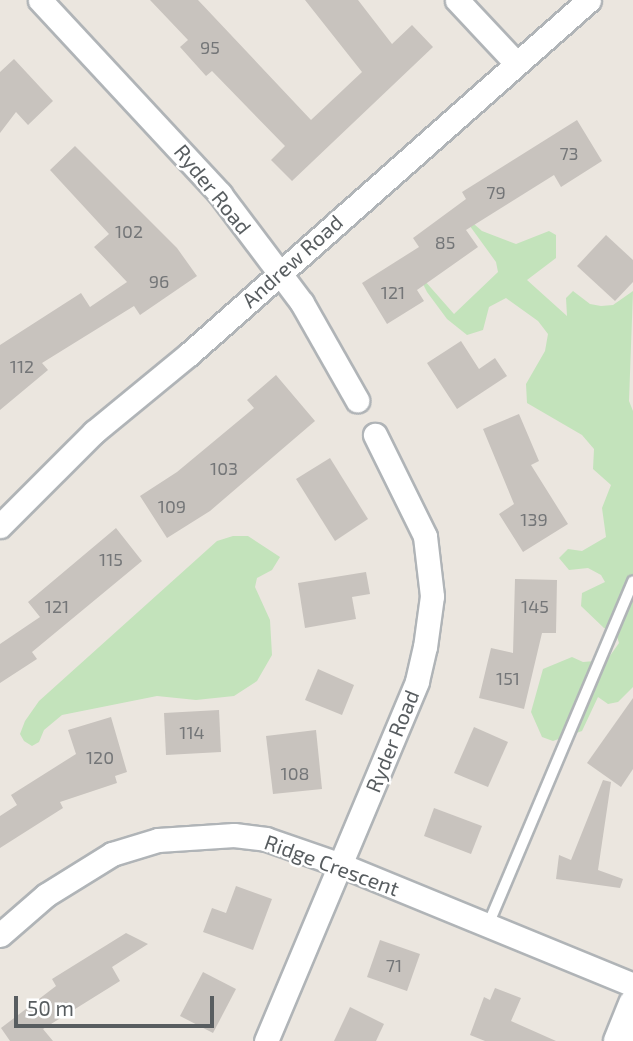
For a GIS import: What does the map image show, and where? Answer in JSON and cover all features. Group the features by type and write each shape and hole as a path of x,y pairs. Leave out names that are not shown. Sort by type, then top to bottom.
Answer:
{"street":[{"name":"Ryder Road","path":"40,0 177,144 279,273 315,325 358,400"},
{"path":"457,0 516,62"},
{"name":"Andrew Road","path":"0,526 94,432 589,0"},
{"name":"Ryder Road","path":"266,1041 422,665 432,596 425,536 375,435"},
{"name":"Ridge Crescent","path":"0,935 95,862 158,840 206,835 266,839 341,865 633,985"},
{"path":"618,1041 633,1004"}],"lane":[{"path":"488,925 633,581"}],"green space":[{"path":"459,211 482,231 516,244 549,231 556,235 556,258 527,280 567,316 566,298 573,291 590,304 601,306 613,305 633,291 629,401 633,411 633,687 618,702 608,704 598,697 582,731 553,741 542,737 531,712 543,669 572,657 583,662 607,660 619,643 616,633 604,628 581,606 582,593 605,582 601,575 588,568 569,570 559,558 568,549 582,551 606,537 602,508 611,485 593,469 594,449 582,435 527,403 526,384 545,351 548,334 538,321 506,298 489,307 483,330 467,335 447,319 427,292 417,272 454,314 498,272 496,262"},
{"path":"233,536 248,536 280,557 272,570 257,578 255,587 270,620 272,655 257,681 234,696 196,700 157,696 62,715 44,730 39,742 32,746 24,741 20,734 25,721 39,701 217,541"}],"building":[{"path":"150,0 198,0 311,120 362,72 305,0 358,0 392,44 412,25 433,47 292,181 271,160 285,146 212,71 206,76 180,47 188,40"},
{"path":"14,59 53,101 28,125 16,112 0,133 0,72"},
{"path":"577,120 602,161 561,187 554,175 466,230 478,247 417,290 424,301 387,324 362,283 419,247 413,238 466,199 462,192"},
{"path":"75,146 177,248 197,276 140,315 134,306 42,363 48,370 0,410 0,345 81,293 90,307 127,282 94,247 109,234 50,170"},
{"path":"606,235 633,260 633,282 615,301 577,266"},
{"path":"461,341 479,369 495,358 507,376 457,409 427,363"},
{"path":"276,375 315,421 210,511 167,538 140,496 177,472 254,408 247,400"},
{"path":"519,414 539,461 531,465 568,524 523,552 499,514 514,504 483,429"},
{"path":"330,458 368,519 335,541 296,479"},
{"path":"116,528 142,561 32,652 37,659 0,683 0,644 40,617 28,602"},
{"path":"366,572 370,594 352,597 356,619 305,628 298,583"},
{"path":"515,579 557,580 556,633 542,633 524,709 479,698 491,648 513,653"},
{"path":"318,669 354,685 342,715 305,700"},
{"path":"633,698 633,769 621,787 587,763"},
{"path":"219,710 221,752 166,755 164,713"},
{"path":"111,717 127,772 115,776 117,783 60,802 63,808 0,848 0,816 17,805 11,795 76,754 68,730"},
{"path":"474,727 508,742 488,787 454,773"},
{"path":"316,730 322,789 273,794 266,736"},
{"path":"603,780 611,782 598,870 623,879 620,888 556,879 559,855 571,860"},
{"path":"434,808 482,826 471,854 424,836"},
{"path":"236,886 272,899 253,950 203,932 212,908 226,913"},
{"path":"126,933 148,944 112,967 120,981 43,1029 53,1041 10,1041 1,1028 56,986 52,979"},
{"path":"380,940 420,954 407,991 367,977"},
{"path":"203,972 236,989 213,1033 180,1016"},
{"path":"495,988 521,998 511,1021 556,1041 485,1041 470,1035 484,997 490,1000"},
{"path":"350,1007 384,1024 376,1041 334,1041"}]}
